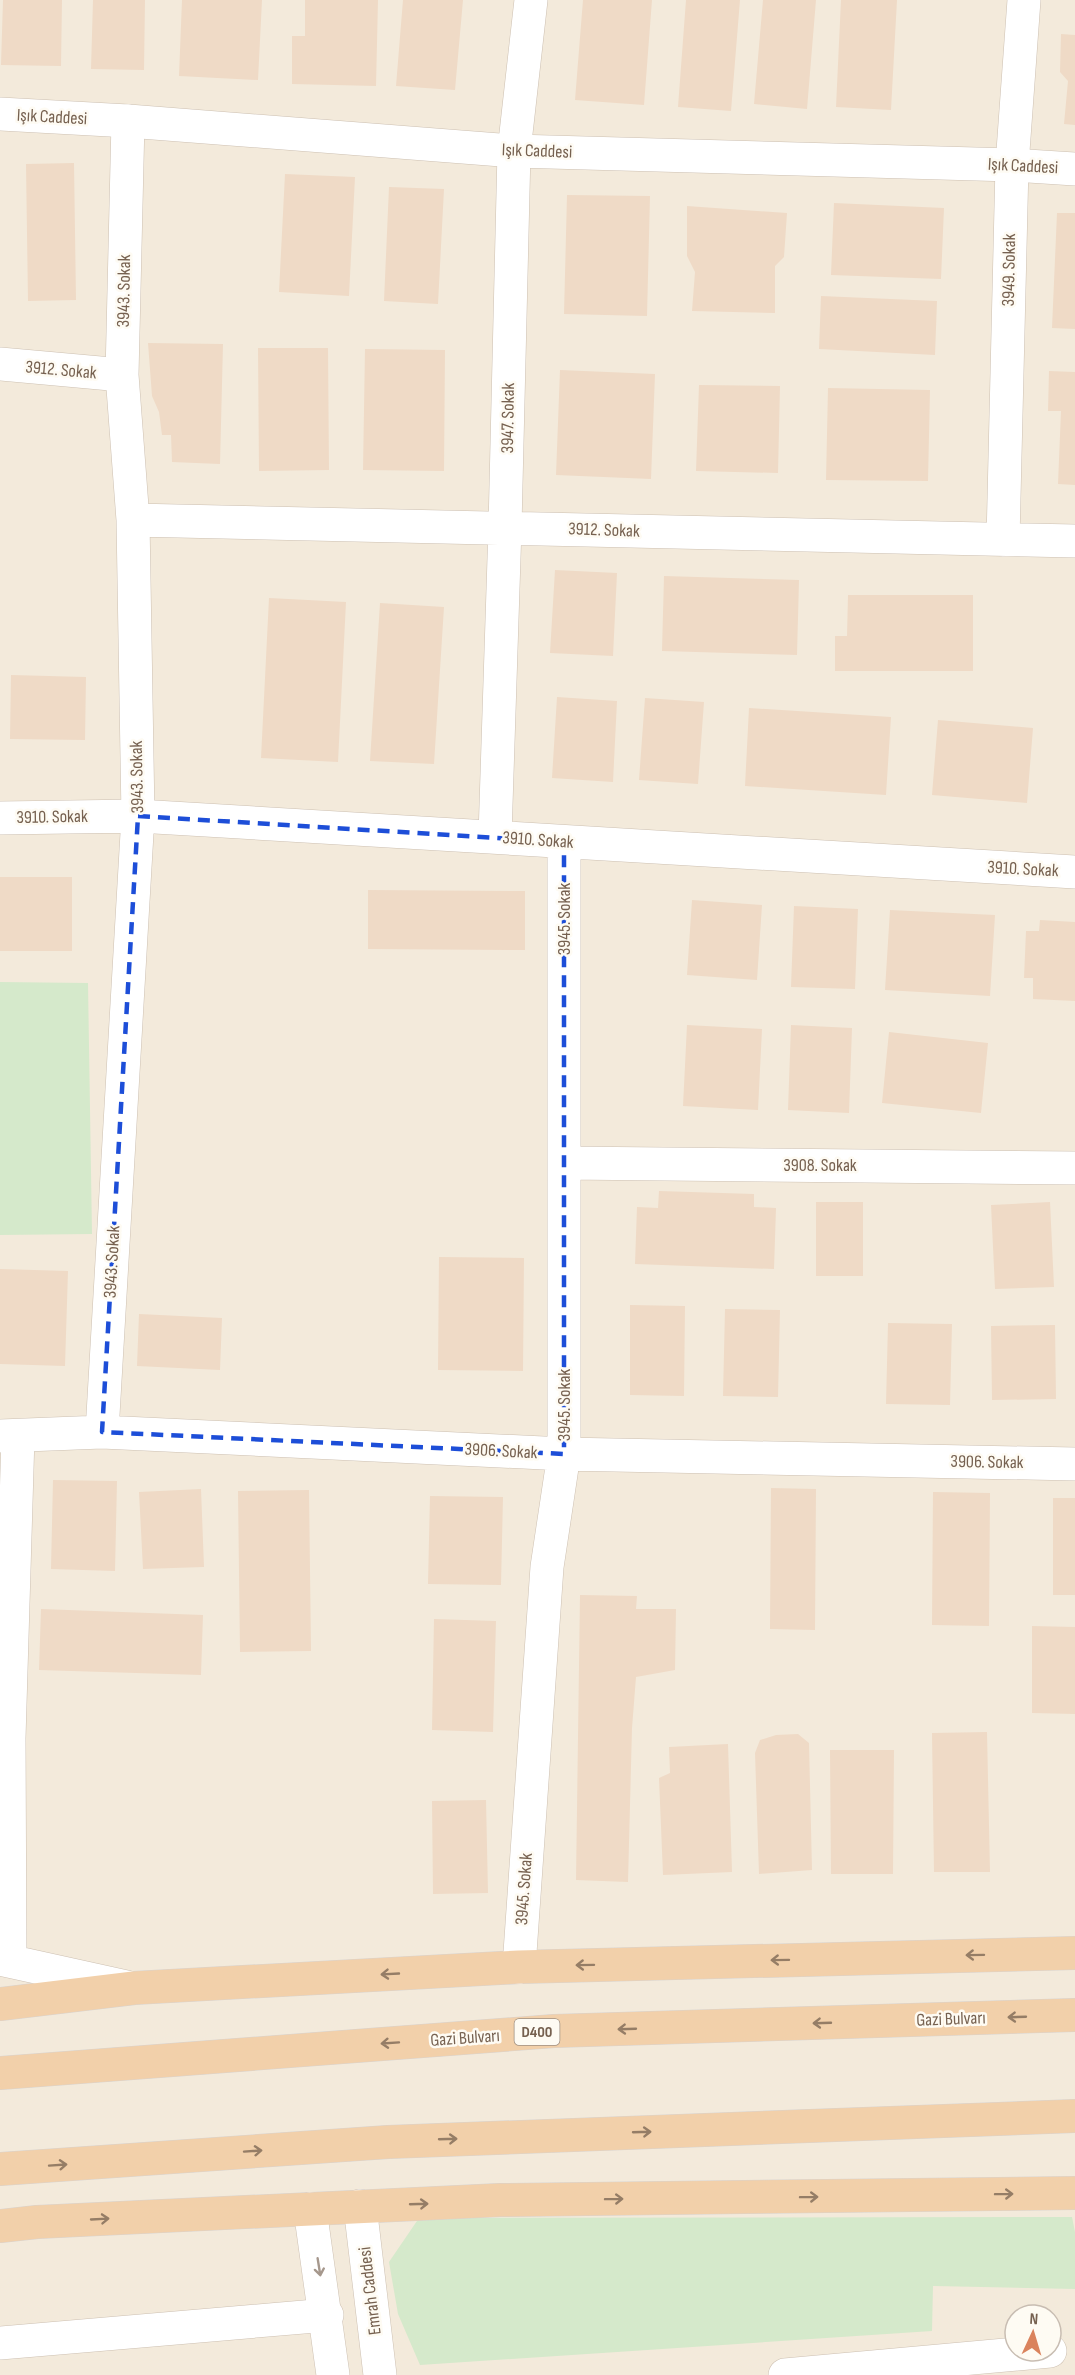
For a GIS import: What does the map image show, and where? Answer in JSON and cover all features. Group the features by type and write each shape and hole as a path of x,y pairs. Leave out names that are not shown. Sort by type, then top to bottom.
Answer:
{"highway":[{"path":"0,2004 135,1989 519,1967 1075,1953"},
{"name":"Gazi Bulvarı","path":"0,2073 554,2031 1075,2015"},
{"path":"0,2169 388,2142 1075,2116"},
{"path":"0,2226 37,2222 500,2200 1075,2193"}],"street":[{"name":"3947. Sokak","path":"495,836 514,151 531,0"},
{"name":"3949. Sokak","path":"1003,540 1011,165 1024,0"},
{"name":"Işık Caddesi","path":"0,114 128,121 514,151 1011,165 1075,169"},
{"name":"3943. Sokak","path":"102,1432 138,816 133,520 122,375 128,121"},
{"name":"3912. Sokak","path":"0,364 122,375"},
{"name":"3912. Sokak","path":"133,520 1075,542"},
{"name":"3910. Sokak","path":"0,818 138,816 1075,872"},
{"name":"3945. Sokak","path":"519,1967 547,1567 564,1454 564,842"},
{"name":"3908. Sokak","path":"565,1163 1075,1168"},
{"name":"3906. Sokak","path":"9,1436 102,1432 564,1454 1075,1464"},
{"path":"9,1436 9,1738 5,1960 135,1989"},
{"name":"Emrah Caddesi","path":"360,2206 380,2375"},
{"path":"310,2209 327,2315 333,2375"},
{"path":"0,2343 327,2315"},
{"path":"785,2375 1003,2355"}],"highlighted area":[{"path":"138,816 564,842 564,1454 102,1432"}],"shaded area":[{"path":"0,0 1075,0 1075,2375 0,2375"}],"green space":[{"path":"0,982 88,983 92,1234 0,1235"},
{"path":"1072,2217 1075,2232 1075,2289 933,2286 932,2331 420,2365 398,2314 389,2262 419,2218"}],"building":[{"path":"3,0 62,0 61,66 1,65"},
{"path":"93,0 145,0 144,70 91,69"},
{"path":"182,0 262,0 258,80 179,76"},
{"path":"305,0 378,0 376,86 292,84 292,36 305,36"},
{"path":"403,0 463,0 455,90 396,86"},
{"path":"583,0 652,0 644,105 575,100"},
{"path":"686,0 740,0 731,111 678,107"},
{"path":"763,0 816,0 807,109 754,104"},
{"path":"841,0 897,0 891,110 836,107"},
{"path":"1061,34 1075,35 1075,125 1064,124 1068,81 1060,72"},
{"path":"74,163 76,300 28,301 26,164"},
{"path":"285,174 355,177 349,296 279,292"},
{"path":"389,187 444,189 438,304 384,301"},
{"path":"567,195 650,196 647,316 564,314"},
{"path":"834,203 944,208 941,279 831,275"},
{"path":"687,206 787,213 784,257 775,266 775,313 692,311 695,272 687,256"},
{"path":"1057,213 1075,213 1075,329 1052,328"},
{"path":"821,296 937,301 935,355 819,349"},
{"path":"148,343 223,344 220,464 172,462 171,435 162,435 159,412 152,396"},
{"path":"258,348 328,348 329,470 259,471"},
{"path":"365,349 445,350 444,471 363,470"},
{"path":"560,370 655,374 651,479 556,475"},
{"path":"1049,371 1075,372 1075,485 1058,484 1061,411 1048,411"},
{"path":"699,385 780,386 778,473 696,471"},
{"path":"828,388 930,390 928,481 826,480"},
{"path":"555,570 617,573 613,656 550,653"},
{"path":"664,576 799,580 797,655 662,651"},
{"path":"848,595 973,595 973,671 835,671 835,636 847,636"},
{"path":"269,598 346,602 338,762 261,758"},
{"path":"380,603 444,607 434,764 370,761"},
{"path":"11,675 86,677 85,740 10,739"},
{"path":"557,697 617,701 613,782 552,778"},
{"path":"645,698 704,702 698,784 639,780"},
{"path":"749,708 891,717 886,795 745,786"},
{"path":"938,720 1033,728 1027,803 932,795"},
{"path":"0,877 72,877 72,951 0,951"},
{"path":"368,890 525,891 525,950 368,949"},
{"path":"692,900 762,905 757,980 687,975"},
{"path":"794,906 858,909 855,989 791,987"},
{"path":"890,910 995,915 990,996 885,990"},
{"path":"1040,920 1075,922 1075,1001 1033,999 1033,978 1024,978 1026,931 1039,931"},
{"path":"687,1025 762,1029 758,1110 683,1106"},
{"path":"791,1025 852,1028 849,1113 788,1110"},
{"path":"889,1032 988,1043 981,1113 882,1103"},
{"path":"659,1191 754,1194 754,1207 776,1208 774,1269 635,1264 637,1207 658,1208"},
{"path":"816,1202 863,1202 863,1276 816,1276"},
{"path":"1050,1202 1054,1287 995,1289 991,1205"},
{"path":"439,1257 524,1258 523,1371 438,1370"},
{"path":"0,1269 68,1271 65,1366 0,1364"},
{"path":"630,1305 685,1306 684,1396 630,1395"},
{"path":"725,1309 780,1310 778,1397 723,1396"},
{"path":"139,1314 222,1318 220,1370 137,1366"},
{"path":"888,1323 952,1324 950,1405 886,1404"},
{"path":"1055,1325 1056,1399 992,1400 991,1326"},
{"path":"53,1480 117,1481 115,1571 51,1569"},
{"path":"771,1488 816,1489 815,1630 770,1629"},
{"path":"201,1489 204,1567 143,1569 139,1492"},
{"path":"309,1490 311,1651 240,1652 238,1491"},
{"path":"933,1492 990,1493 989,1626 932,1625"},
{"path":"430,1496 503,1497 501,1585 428,1584"},
{"path":"1053,1498 1075,1498 1075,1595 1053,1595"},
{"path":"580,1595 637,1596 636,1609 676,1609 675,1670 636,1677 632,1728 628,1882 576,1880"},
{"path":"41,1609 203,1615 201,1675 39,1670"},
{"path":"434,1619 496,1621 493,1732 432,1730"},
{"path":"1032,1626 1075,1627 1075,1714 1032,1713"},
{"path":"987,1732 990,1872 934,1872 932,1733"},
{"path":"798,1734 809,1743 812,1870 759,1874 755,1753 760,1740 776,1735"},
{"path":"728,1744 732,1872 663,1875 659,1778 670,1773 669,1747"},
{"path":"830,1750 894,1750 893,1874 831,1874"},
{"path":"486,1800 488,1893 433,1894 432,1801"}]}
